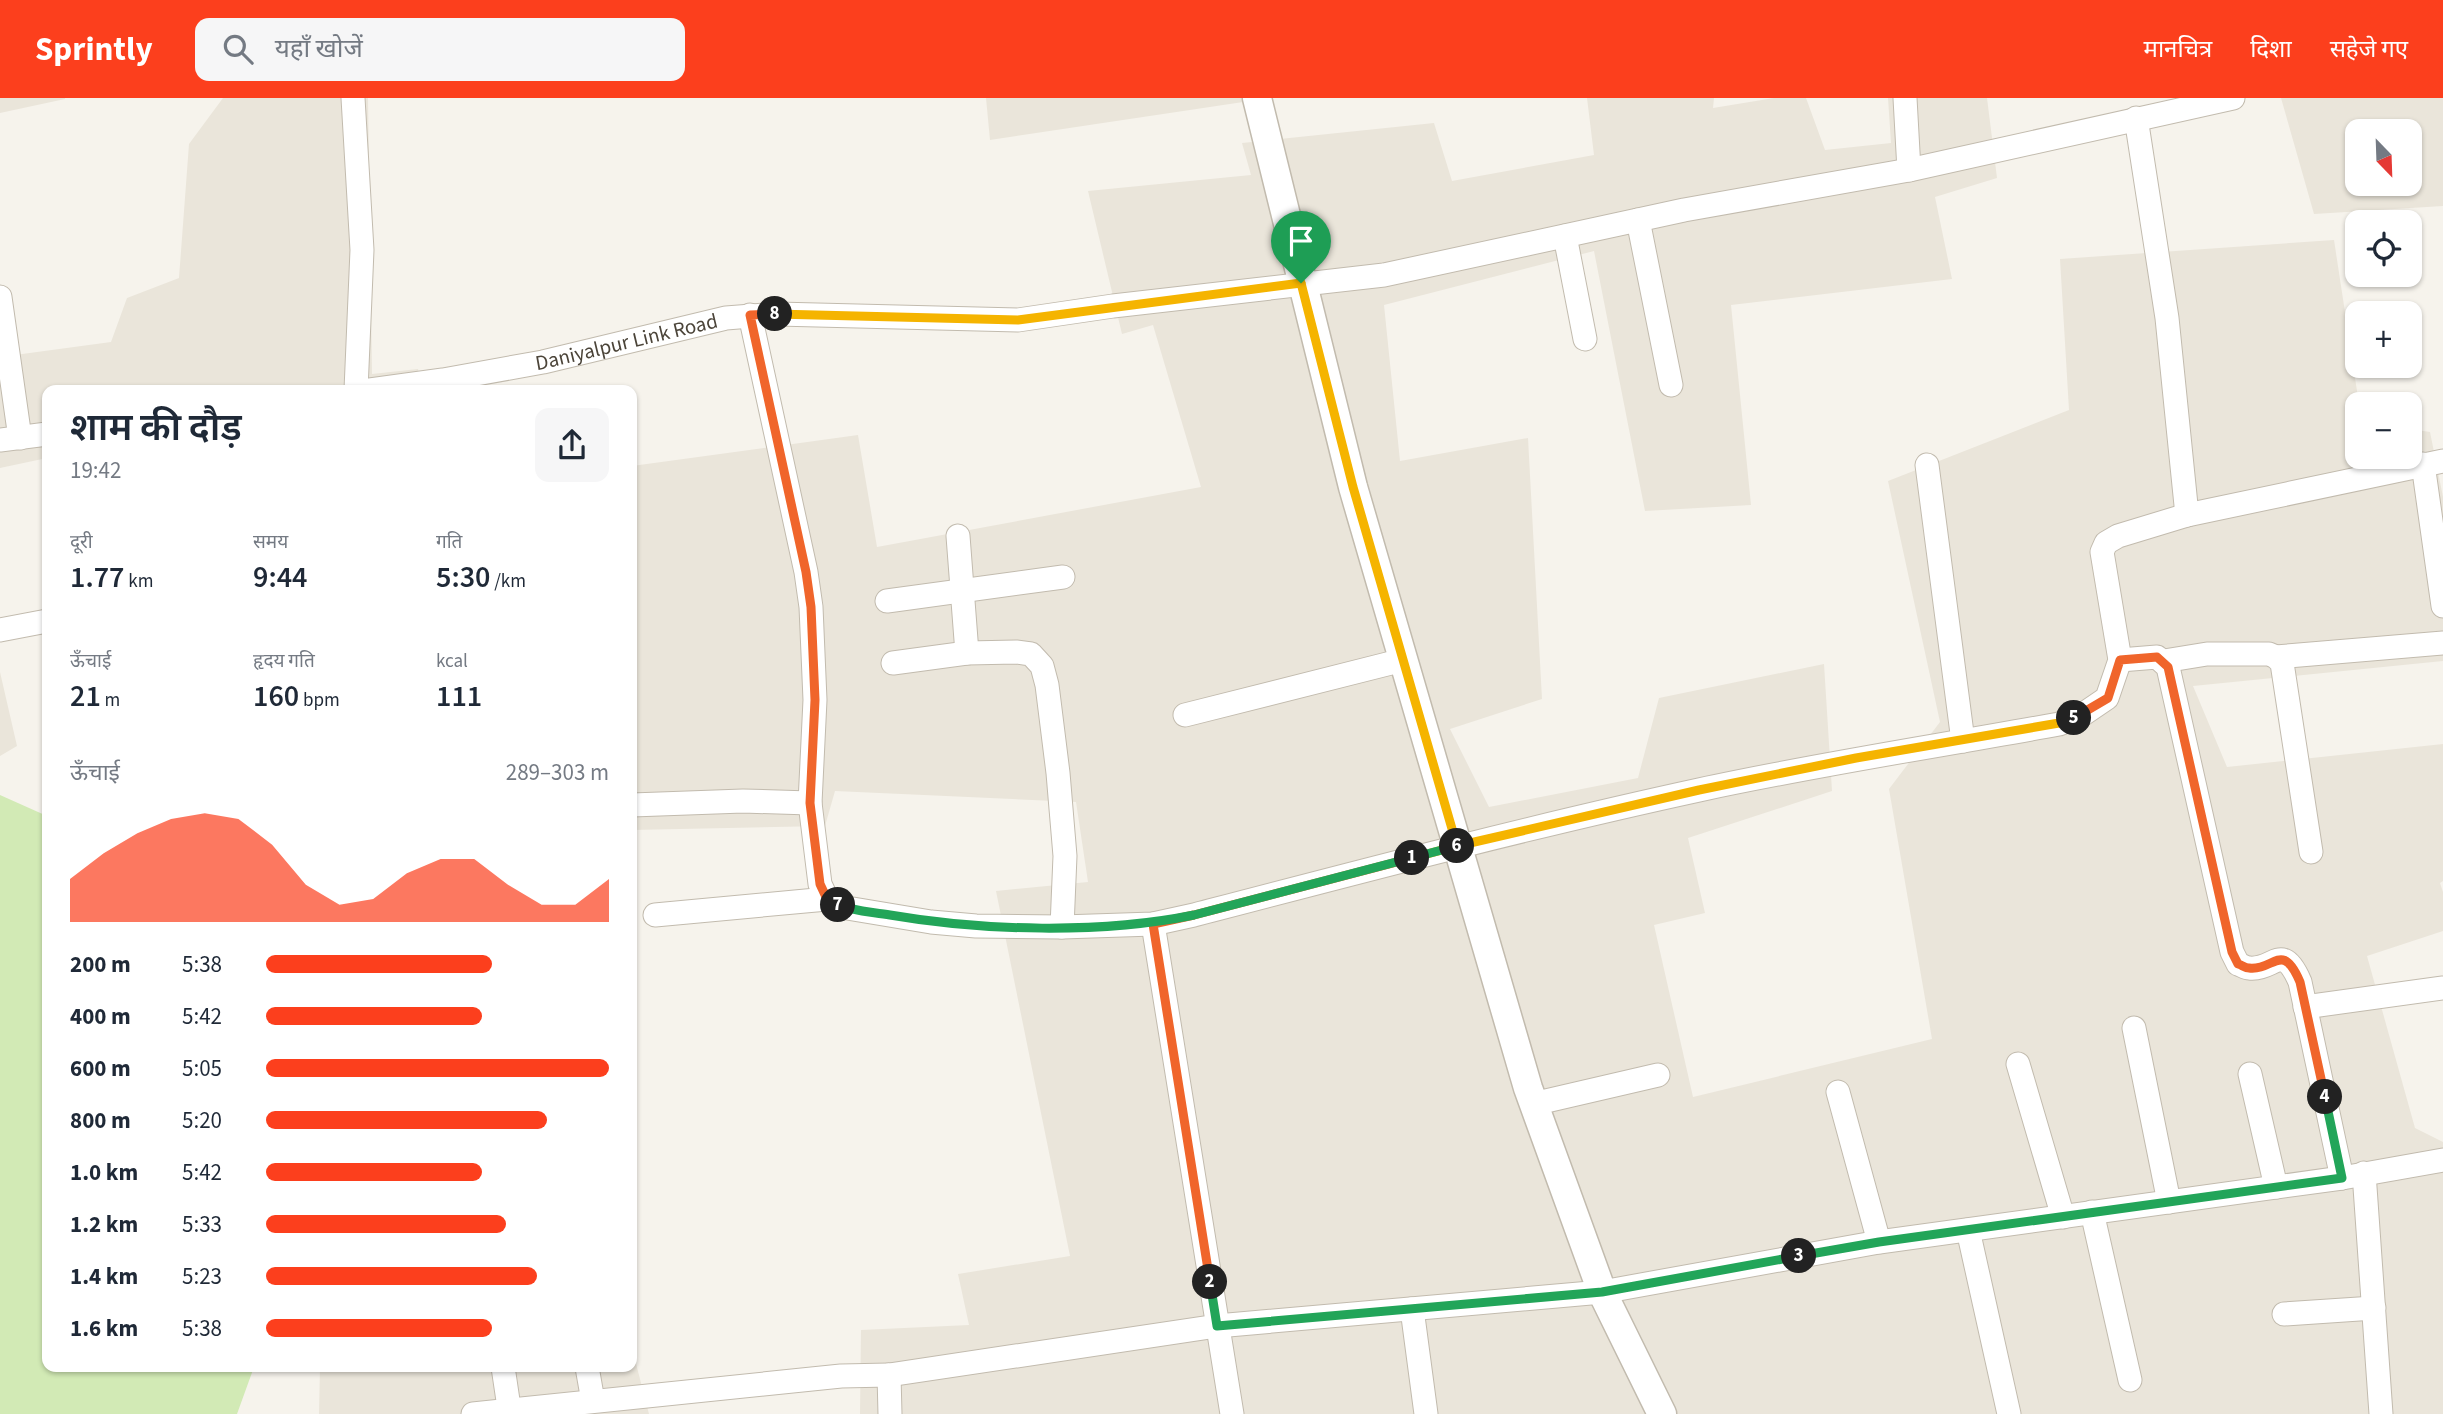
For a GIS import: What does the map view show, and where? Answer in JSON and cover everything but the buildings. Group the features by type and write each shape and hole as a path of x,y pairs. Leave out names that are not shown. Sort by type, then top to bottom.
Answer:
{"street":[{"path":"353,98 362,250 356,385"},
{"path":"1257,98 1353,487 1533,1104 1602,1292 1662,1414"},
{"path":"1905,98 1909,170"},
{"name":"Daniyalpur Link Road","path":"416,385 543,362 726,318 750,315 1018,320 1301,283 1384,275 1638,220 1909,170 2233,98"},
{"path":"2137,118 2167,318 2188,515"},
{"path":"1638,220 1671,385"},
{"path":"1565,236 1585,339"},
{"path":"0,296 10,439 42,435"},
{"path":"750,315 806,572 811,607 815,700 810,803 820,884 827,899"},
{"path":"655,915 827,899 841,906 931,922 975,926 1153,924 1457,846 1699,790 1856,758 2059,723 2082,715 2108,698 2120,660 2102,552 2106,542 2188,515 2433,462 2443,606"},
{"path":"1927,465 1963,741"},
{"path":"957,536 967,653"},
{"path":"887,601 1063,577"},
{"path":"0,630 42,622"},
{"path":"2276,657 2443,643"},
{"path":"893,663 967,653 1023,653 1031,654 1042,666 1047,685 1058,773 1065,856 1062,927"},
{"path":"2164,661 2207,654 2269,654 2282,663 2311,852"},
{"path":"2120,660 2157,657 2168,667 2232,952 2238,964 2249,968 2276,959 2288,962 2300,982 2353,1175 2374,1308 2381,1414"},
{"path":"1185,715 1403,660"},
{"path":"637,805 743,801 810,803"},
{"path":"1153,924 1232,1414"},
{"path":"2305,1007 2443,988"},
{"path":"2134,1028 2169,1202"},
{"path":"2018,1063 2063,1217"},
{"path":"2250,1074 2276,1187"},
{"path":"1533,1104 1658,1076"},
{"path":"1838,1092 1879,1242"},
{"path":"472,1414 510,1413 593,1401 841,1376 890,1375 1217,1326 1602,1292 1879,1242 2276,1187 2443,1160"},
{"path":"2092,1212 2130,1380"},
{"path":"1968,1230 2009,1414"},
{"path":"1412,1308 1426,1414"},
{"path":"2284,1314 2374,1308"},
{"path":"504,1372 510,1413"},
{"path":"588,1372 593,1401"},
{"path":"890,1375 890,1414"}],"shaded area":[{"path":"0,98 65,98 65,99 0,113"},
{"path":"223,98 368,98 372,374 418,369 421,385 42,385 42,459 0,468 0,357 111,342 127,298 179,278 189,144"},
{"path":"986,98 1270,98 990,140"},
{"path":"1587,98 1714,98 1713,108 1774,98 1806,98 1825,150 1891,143 1888,98 1987,98 1997,178 1935,197 1952,279 1731,305 1751,505 1645,511 1594,251 1384,305 1400,461 1528,438 1542,699 1450,729 1489,807 1638,778 1659,698 1824,664 1832,791 1688,838 1705,913 1654,925 1693,1097 1932,1039 1889,789 1940,722 1888,481 2069,410 2060,259 2334,240 2345,312 2345,378 2355,378 2357,392 2345,392 2345,469 2422,469 2422,431 2430,432 2443,497 2443,661 2193,686 2227,767 2443,744 2443,881 2440,883 2443,892 2443,931 2367,956 2415,1128 2443,1142 2443,1414 860,1414 861,1330 969,1325 958,1274 1070,1256 996,891 1088,882 1076,802 835,791 825,826 637,830 637,465 858,435 877,547 1201,487 1153,325 1122,334 1088,191 1251,175 1242,143 1434,123 1452,181 1594,155"},
{"path":"2281,98 2443,98 2443,206 2314,214"},
{"path":"0,672 17,746 0,756"},
{"path":"637,1367 649,1414 319,1414 320,1372 637,1372"}],"green space":[{"path":"0,795 42,814 42,1372 252,1372 237,1414 0,1414"}],"route":[{"path":"1301,283 1018,320 750,315 806,572 811,607 815,700 810,803 820,884 827,899 841,906 931,922 975,926 1153,924 1194,915 1457,846 1699,790 1856,758 2059,723 2082,715 2108,698 2120,660 2157,657 2168,667 2173,682 2232,952 2238,964 2249,968 2260,967 2276,959 2288,962 2295,970 2300,982 2342,1178 1879,1242 1602,1292 1217,1326 1153,924 1457,846 1353,487 1301,283"}]}
